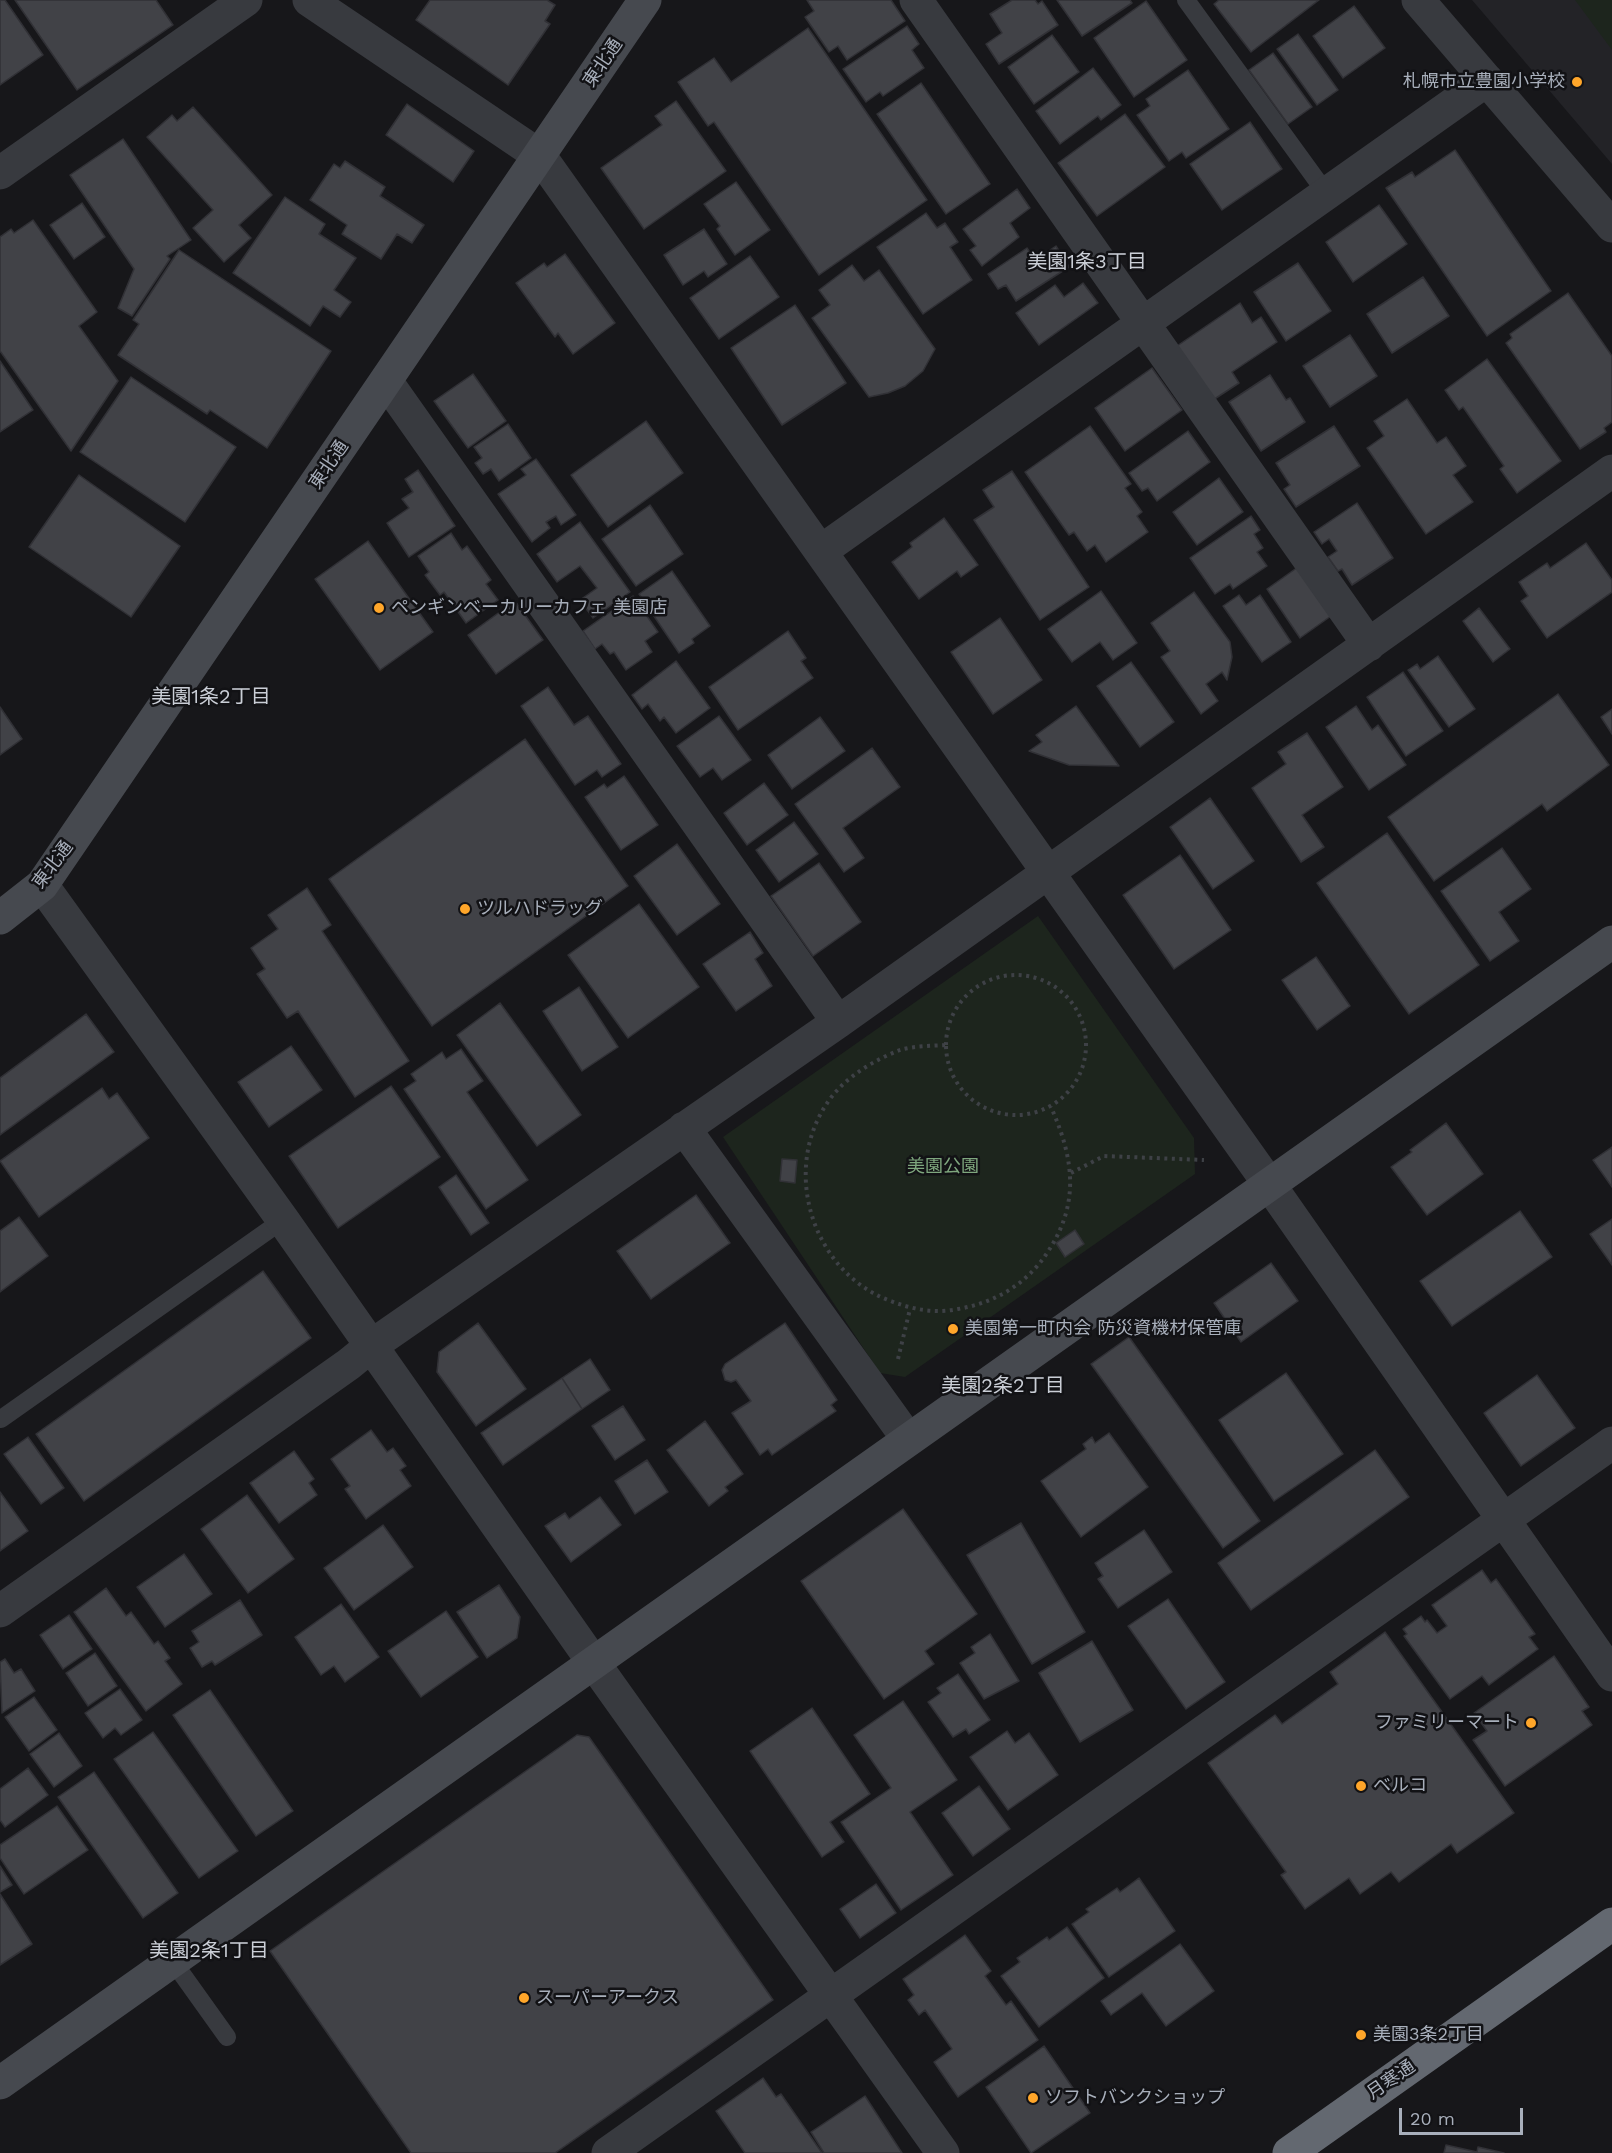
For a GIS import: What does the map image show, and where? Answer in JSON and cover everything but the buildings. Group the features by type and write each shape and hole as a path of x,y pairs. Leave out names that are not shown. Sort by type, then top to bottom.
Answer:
{"highway":[{"name":"月寒通","path":"1288,2153 1612,1924"}],"street":[{"path":"0,172 246,0"},
{"path":"309,0 540,156 1269,1184 1612,1675"},
{"name":"東北通","path":"0,918 42,885 645,0"},
{"path":"916,0 1369,645"},
{"path":"1418,0 1612,226"},
{"path":"821,551 1141,322 1487,80"},
{"path":"386,381 838,1022"},
{"path":"0,1611 349,1364 371,1346 838,1022 1612,471"},
{"path":"42,885 283,1220 593,1662 943,2153"},
{"path":"0,2083 1612,942"},
{"path":"684,1128 908,1439"},
{"path":"608,2153 1612,1443"}],"lane":[{"path":"1186,0 1326,193"},
{"path":"1,1419 283,1220"},
{"path":"172,1960 227,2037"}],"path":[{"path":"1018,975 1040,978 1059,989 1075,1005 1084,1026 1087,1048 1082,1070 1071,1090 1051,1107 1018,1116 1000,1114 982,1108 966,1097 947,1064 945,1045 948,1023 959,1003 975,987 996,978 1018,975"},
{"path":"945,1045 901,1050 862,1069 830,1099 811,1139 805,1183 813,1226 836,1264 869,1293 910,1309 944,1312 978,1306 1010,1291 1036,1268 1056,1240 1068,1208 1071,1173 1065,1139 1051,1107"},
{"path":"1071,1173 1104,1156 1206,1160"},
{"path":"897,1365 910,1309"}],"shaded area":[{"name":"札幌市立豊園小学校","path":"1472,0 1612,0 1612,164"}],"green space":[{"path":"1575,0 1612,0 1612,50"},
{"name":"美園公園","path":"1038,916 1194,1138 1195,1174 905,1377 880,1373 723,1137"}],"place":[{"name":"札幌市立豊園小学校","path":"1577,82"},
{"name":"ペンギンベーカリーカフェ 美園店","path":"379,608"},
{"name":"ツルハドラッグ","path":"465,909"},
{"name":"美園第一町内会 防災資機材保管庫","path":"953,1329"},
{"name":"ファミリーマート","path":"1531,1723"},
{"name":"ベルコ","path":"1361,1786"},
{"name":"スーパーアークス","path":"524,1998"},
{"name":"美園3条2丁目","path":"1361,2035"},
{"name":"ソフトバンクショップ","path":"1033,2098"}],"district":[{"name":"美園1条3丁目","path":"1087,262"},
{"name":"美園1条2丁目","path":"211,697"},
{"name":"美園2条2丁目","path":"1003,1386"},
{"name":"美園2条1丁目","path":"209,1951"}]}
